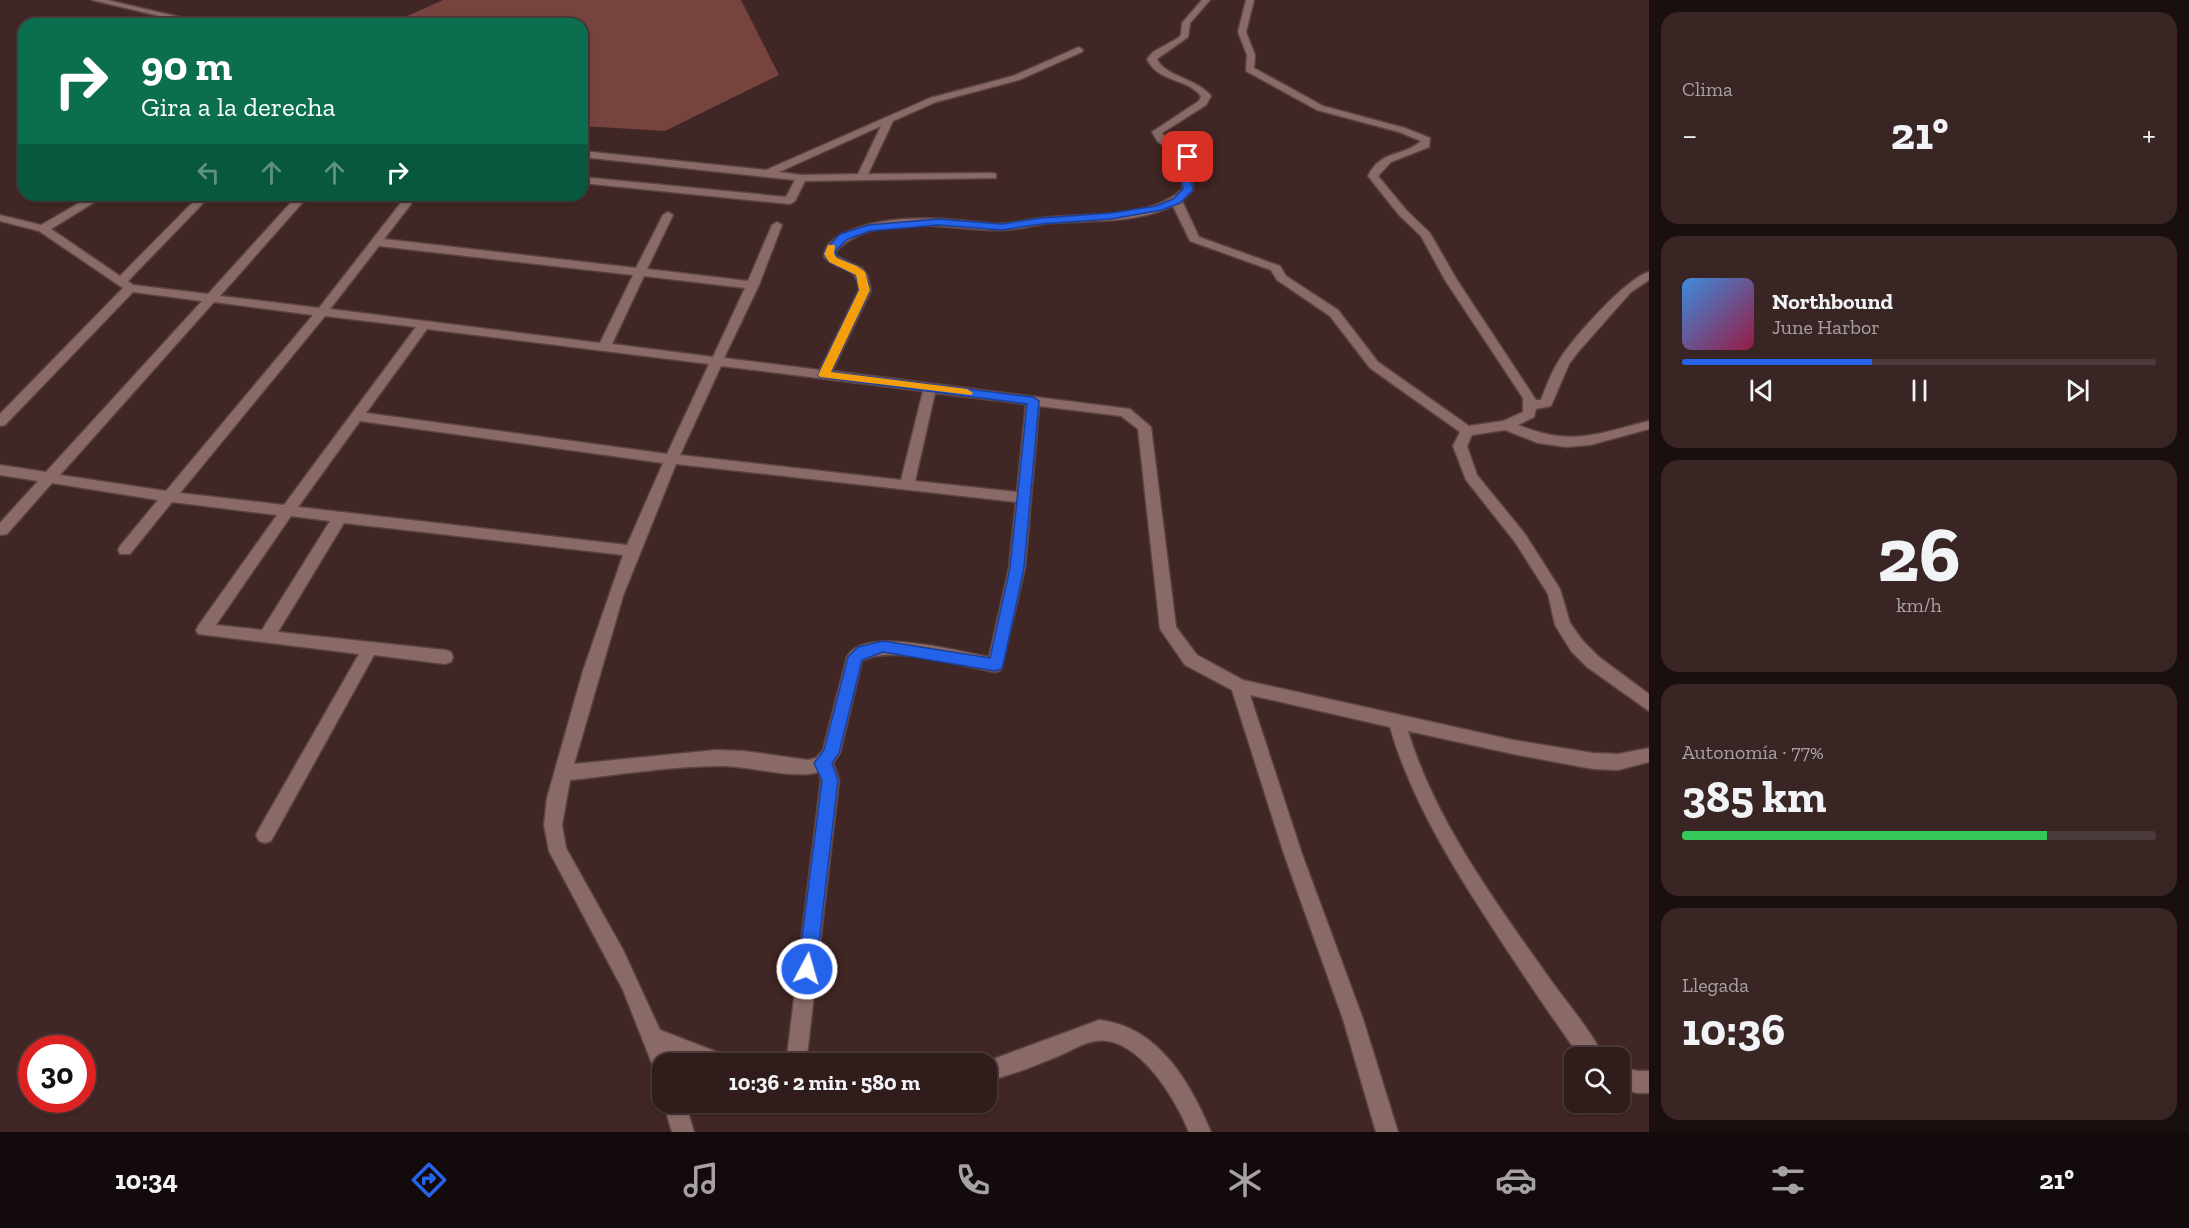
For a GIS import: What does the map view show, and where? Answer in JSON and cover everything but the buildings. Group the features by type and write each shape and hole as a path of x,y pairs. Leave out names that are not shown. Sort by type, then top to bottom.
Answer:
{"street":[{"path":"96,0 178,18"},
{"path":"824,375 865,290 861,274 854,268 837,263 829,254 837,241 851,233 868,228 938,222 1002,227 1041,221 1130,214 1159,208 1176,201 1188,190 1186,176 1188,157 1182,149 1161,140 1157,132 1203,103 1206,96 1196,86 1159,69 1153,64 1152,59 1156,54 1181,40 1185,35 1186,23 1206,0"},
{"path":"1176,201 1194,239 1276,268 1281,278 1334,314 1374,365 1467,431 1506,425 1530,414 1530,398 1451,280 1426,235 1403,213 1373,176 1375,169 1381,163 1425,145 1426,140 1402,130 1320,108 1253,72 1250,69 1251,55 1242,32 1251,0"},
{"path":"767,172 933,100 1016,78 1079,50"},
{"path":"861,178 890,118"},
{"path":"588,155 767,172 801,178 992,176"},
{"path":"588,181 790,201 801,178"},
{"path":"43,230 91,201"},
{"path":"0,422 201,201"},
{"path":"2,530 298,201"},
{"path":"124,550 322,312 408,201"},
{"path":"604,347 668,215"},
{"path":"0,218 43,230 126,285 424,325 1125,412 1144,427 1168,629 1191,660 1239,686 1397,722 1593,761 1618,762 1649,755"},
{"path":"658,1053 614,948 554,840 553,816 583,699 632,551 671,459 753,285 777,225"},
{"path":"377,242 753,285"},
{"path":"1530,406 1546,403 1563,363 1574,349 1627,290 1649,275"},
{"path":"424,325 287,511 204,630 445,657"},
{"path":"907,486 930,388"},
{"path":"564,773 716,758 773,762 801,768 822,763 831,753 855,657 864,651 883,646 893,647 995,665 1017,568 1033,401"},
{"path":"357,416 671,459 1022,498"},
{"path":"1506,425 1556,442 1572,442 1649,425"},
{"path":"1467,431 1460,446 1471,477 1520,538 1555,593 1563,625 1577,646 1593,662 1634,690 1649,704"},
{"path":"0,470 169,497 632,551"},
{"path":"267,636 340,517"},
{"path":"265,835 370,648"},
{"path":"1239,686 1293,854 1353,1019 1387,1132"},
{"path":"1397,722 1410,768 1427,805 1537,981 1585,1047"},
{"path":"797,1053 830,780 828,770 822,763"},
{"path":"997,1068 1037,1055 1087,1033 1109,1030 1123,1034 1136,1041 1163,1068 1180,1092 1200,1132"},
{"path":"653,1038 693,1053"},
{"path":"1630,1080 1649,1082"},
{"path":"677,1113 682,1132"}],"shaded area":[{"path":"443,0 741,0 779,75 665,131 588,126 588,18 405,17"}],"slow traffic":[{"path":"831,248 829,254 833,260 854,268 861,274 865,290 824,375 967,393"}],"route":[{"path":"807,969 830,780 828,770 822,763 831,753 855,657 864,651 883,646 995,665 1017,568 1033,401 824,375 865,290 861,274 854,268 833,260 829,254 830,250 837,241 851,233 868,228 938,222 1002,227 1041,221 1130,214 1159,208 1176,201 1188,190 1186,183 1188,157"}]}
